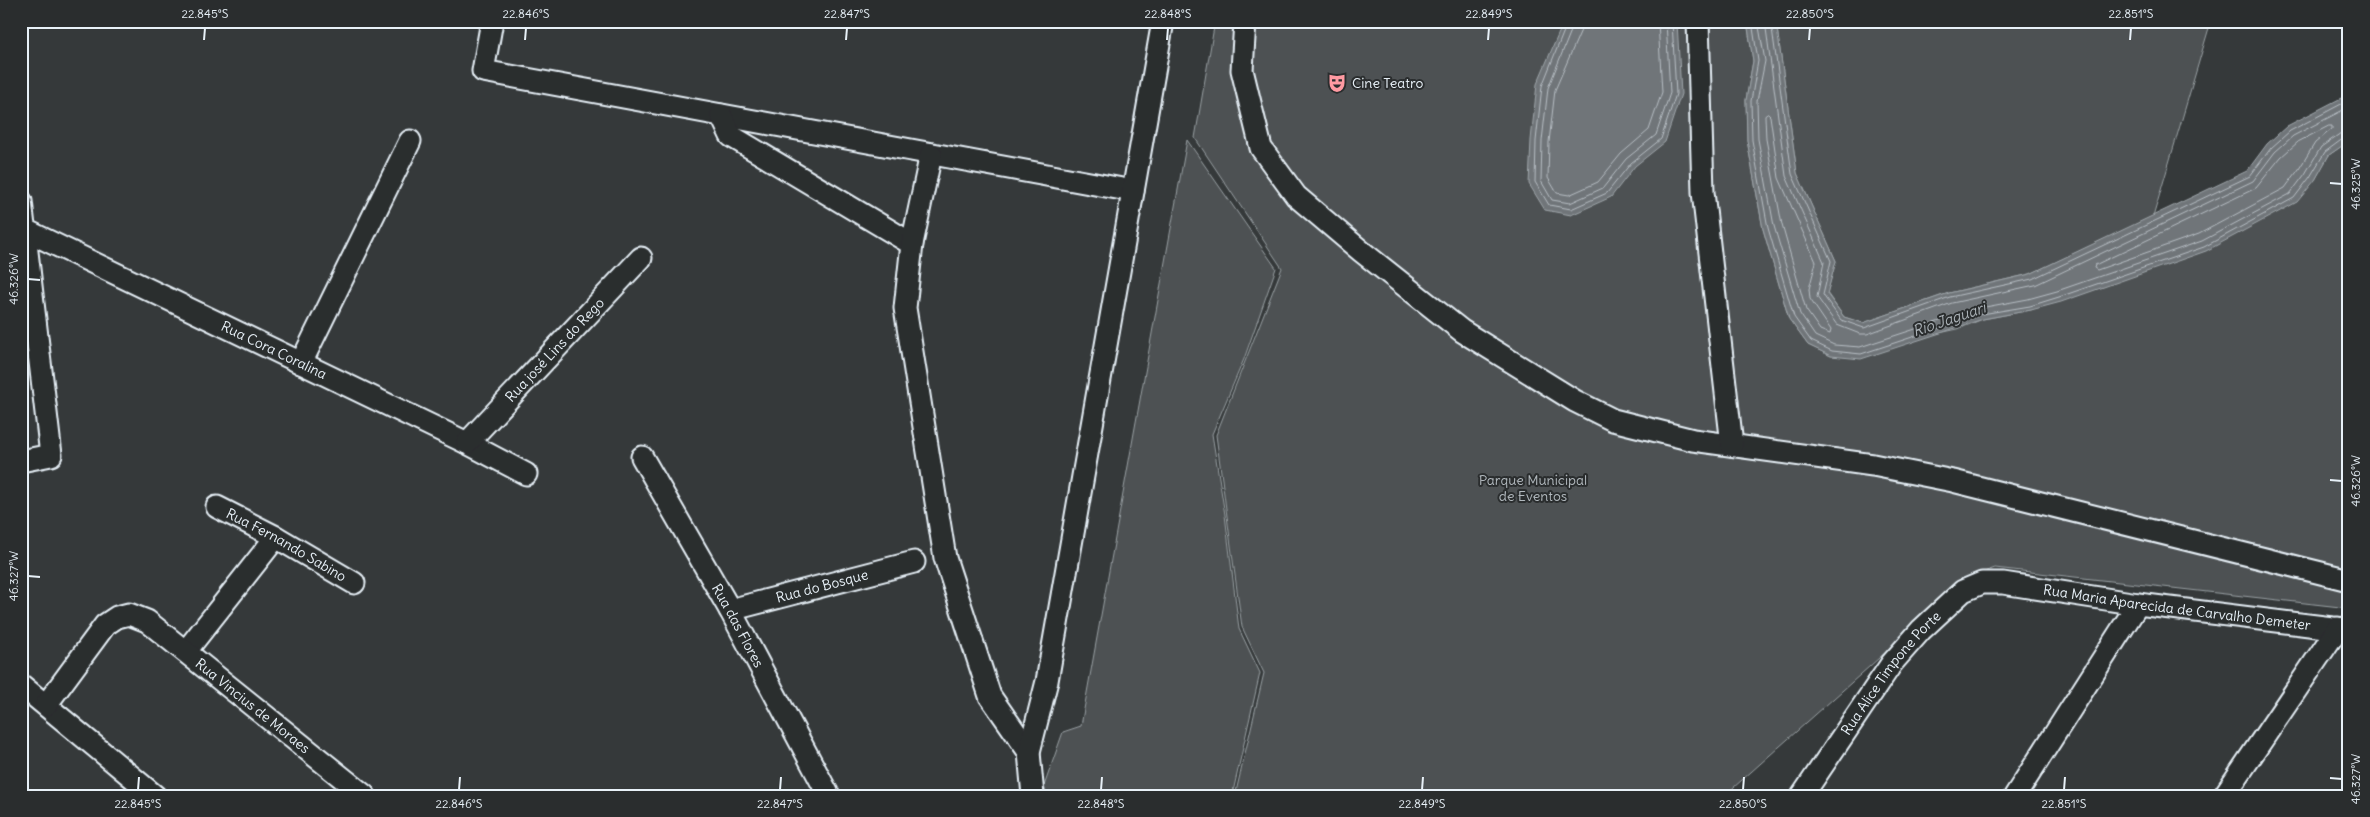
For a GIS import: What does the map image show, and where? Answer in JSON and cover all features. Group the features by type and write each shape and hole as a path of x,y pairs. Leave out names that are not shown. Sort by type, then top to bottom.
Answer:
{"street":[{"path":"492,21 483,71 1133,191"},
{"path":"1033,796 1029,752 1046,681 1163,21"},
{"path":"1245,21 1242,70 1261,148 1296,196 1361,252 1462,331 1575,401 1614,420 1693,440 1873,465 1952,482 2349,580"},
{"path":"1698,21 1704,192 1732,446"},
{"path":"721,115 732,136 912,244"},
{"path":"301,362 410,142"},
{"path":"931,154 912,244 905,308 945,558 990,696 1029,752"},
{"path":"21,201 22,232 51,455 21,461"},
{"name":"Rua Cora Coralina","path":"22,232 301,362 526,474"},
{"name":"Rua josé Lins do Rego","path":"467,443 641,258"},
{"name":"Rua das Flores","path":"642,457 730,610 829,796"},
{"name":"Rua Fernando Sabino","path":"218,507 276,537 354,583"},
{"path":"186,651 276,537"},
{"name":"Rua do Bosque","path":"730,610 914,562"},
{"name":"Rua Maria Aparecida de Carvalho Demeter","path":"2003,583 2138,604 2344,629"},
{"name":"Rua Alice Timpone Porte","path":"1802,796 1892,663 1921,630 1963,591 1982,584 2003,583"},
{"path":"2014,796 2138,604"},
{"name":"Rua Vincius de Moraes","path":"46,705 105,625 111,620 125,615 140,617 186,651 365,796"},
{"path":"2224,796 2344,629"},
{"path":"23,690 46,705 143,792"}],"green space":[{"name":"Parque Municipal de Eventos","path":"1215,21 1747,21 1753,61 1746,100 1747,140 1763,229 1789,319 1808,345 1831,356 1958,329 1983,319 2031,310 2315,180 2329,155 2349,141 2349,608 1995,568 1970,577 1724,796 1235,796 1264,673 1242,627 1216,435 1282,268 1195,138"},
{"path":"1776,21 2211,21 2153,217 2030,274 1949,293 1863,323 1844,317 1827,293 1836,261 1797,173"},
{"path":"1187,140 1276,268 1244,359 1212,434 1225,515 1239,629 1260,673 1232,796 1047,796 1044,786 1063,732 1081,726"}],"water":[{"path":"1564,21 1677,21 1681,94 1665,142 1635,166 1611,197 1571,215 1545,210 1529,184 1531,140 1537,84"},
{"name":"Rio Jaguari","path":"1747,21 1776,21 1797,173 1836,261 1827,294 1844,317 1863,323 1949,293 2030,274 2247,171 2267,144 2287,126 2349,94 2349,141 2329,155 2315,180 2297,202 2206,251 2061,302 1983,319 1861,359 1831,356 1808,345 1789,319 1763,229 1747,140 1746,100 1753,61"}],"place":[{"name":"Cine Teatro","path":"1337,83"}]}
